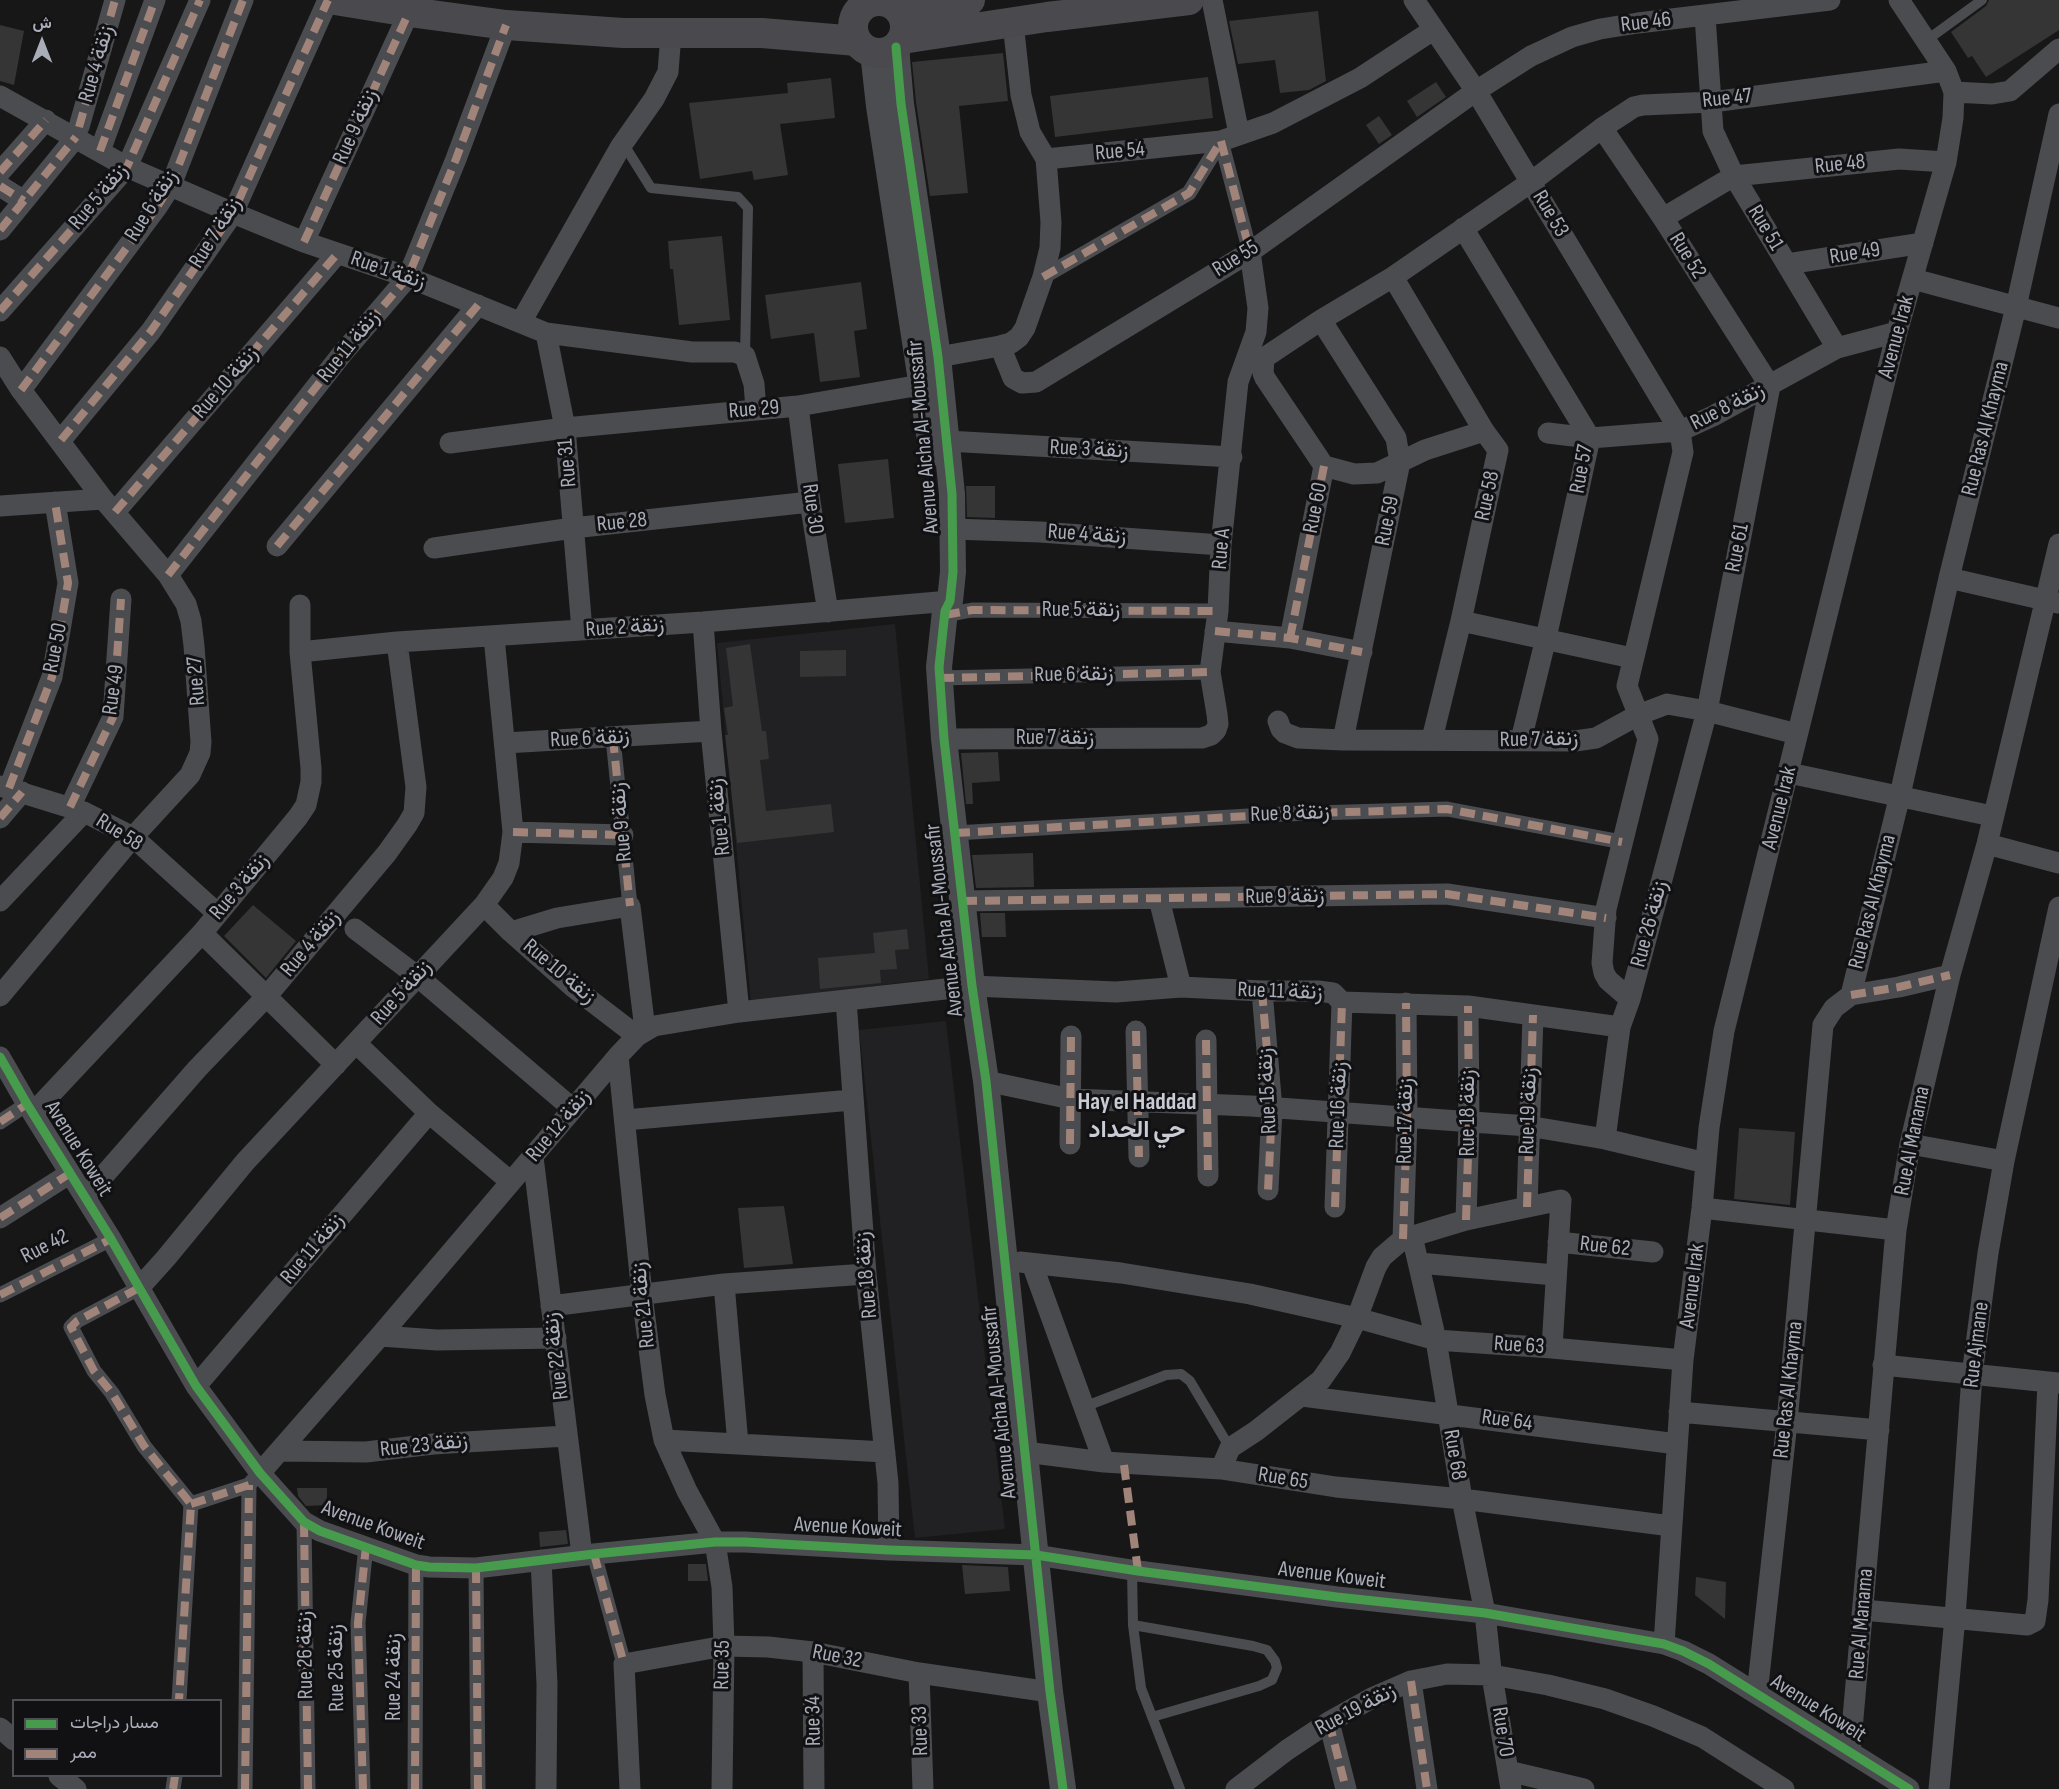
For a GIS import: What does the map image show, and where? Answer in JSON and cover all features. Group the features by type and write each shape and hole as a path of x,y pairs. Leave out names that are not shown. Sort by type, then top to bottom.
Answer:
{"main road":[{"path":"335,0 506,25 671,34 762,33 880,22 1013,23 1189,0"},
{"path":"880,22 969,0"}],"street":[{"name":"Rue 4 زنقة","path":"0,230 77,132 115,0"},
{"path":"100,151 155,0"},
{"name":"Rue 5 زنقة","path":"0,310 127,167 200,0"},
{"name":"Rue 6 زنقة","path":"21,390 171,185 243,0"},
{"name":"Rue 7 زنقة","path":"61,440 152,331 233,213 328,0"},
{"path":"1212,0 1230,138 1233,196 1250,252"},
{"name":"Rue 53","path":"1414,0 1476,91 1680,431"},
{"name":"Rue 46","path":"1476,91 1532,56 1572,37 1600,29 1830,0"},
{"name":"Avenue Irak","path":"1664,1644 1683,1360 1702,1208 1709,1128 1724,1031 1897,332 1946,162 1953,118 1954,92 1946,71 1899,0"},
{"name":"Rue 9 زنقة","path":"304,242 409,12"},
{"name":"Rue 51","path":"1705,16 1713,131 1734,176 1837,348"},
{"name":"Avenue Aicha Al-Moussafir","path":"880,22 900,244 934,374 947,441 953,529 939,678 944,739 972,986 986,1081 1050,1692 1063,1789"},
{"path":"934,374 1011,343 1019,337 1025,328 1050,248 1051,222 1046,159 1030,132 1020,95 1013,23"},
{"name":"Rue 11 زنقة","path":"168,574 342,354 408,276 456,159 506,25"},
{"name":"Rue 54","path":"1046,159 1230,138 1273,123 1360,78 1433,30"},
{"path":"521,322 621,146 654,99 668,72 671,34"},
{"path":"1954,92 1992,94 2010,91 2057,56"},
{"name":"Rue 47","path":"1256,354 1321,320 1393,277 1531,182 1623,113 1643,105 1712,102 1946,71"},
{"name":"Rue 55","path":"1000,346 1013,378 1022,383 1036,382 1250,252 1476,91"},
{"name":"Rue 1 زنقة","path":"0,96 46,120 77,132 100,151 127,167 304,242 408,276 546,333 692,352 735,352 745,356"},
{"name":"Rue Ras Al Khayma","path":"1757,1694 1787,1422 1823,1025 1834,1008 1851,995 1900,795 1949,578 2016,307 2059,114"},
{"path":"0,172 46,120"},
{"name":"Rue 52","path":"1602,128 1663,218 1770,386"},
{"path":"1043,276 1189,193 1230,138"},
{"name":"Rue 48","path":"1734,176 1899,159 1946,162"},
{"path":"1663,218 1734,176"},
{"path":"0,186 24,201"},
{"name":"Rue 57","path":"1463,228 1590,438 1521,740"},
{"name":"Rue 49","path":"1787,264 1923,243"},
{"name":"Rue A","path":"1202,738 1212,735 1218,724 1210,672 1217,621 1221,545 1232,457 1238,382 1256,354 1258,308 1250,252"},
{"name":"Rue 10 زنقة","path":"109,506 337,254"},
{"name":"Rue 58","path":"1393,277 1498,450 1461,621 1432,739"},
{"path":"1913,279 2059,318"},
{"path":"277,546 478,305"},
{"name":"Rue 59","path":"1321,320 1396,438 1400,462 1343,740"},
{"name":"Rue 8 زنقة","path":"1548,433 1590,438 1680,431 1770,386 1837,348 1897,332"},
{"name":"Rue 31","path":"546,333 565,428 582,630"},
{"name":"Rue 60","path":"1256,354 1265,378 1324,466 1290,638"},
{"path":"745,356 754,384 756,410"},
{"name":"Rue 27","path":"0,357 21,390 109,506 168,574 186,603 191,621 200,753 190,775 133,837 0,996"},
{"name":"Avenue Aicha Al-Moussafir","path":"934,374 938,505 946,607"},
{"name":"Rue 29","path":"450,443 565,428 798,406 934,374"},
{"name":"Rue 61","path":"1707,711 1770,386"},
{"name":"Rue 30","path":"798,406 810,502 828,612"},
{"path":"1324,466 1354,474 1377,472 1425,450 1485,431"},
{"path":"1630,999 1608,980 1602,963 1606,918 1648,739 1627,686 1683,452 1680,431"},
{"name":"Rue 3 زنقة","path":"947,441 1232,457"},
{"path":"0,506 55,502 109,506"},
{"name":"Rue 50","path":"10,788 52,677 68,583 55,502"},
{"name":"Rue 28","path":"434,548 573,528 810,502"},
{"name":"Rue 4 زنقة","path":"953,529 1040,532 1221,545"},
{"name":"Rue Al Manama","path":"1850,1752 1896,1230 1910,1144 1950,975 2052,602 2059,544"},
{"path":"1949,578 2052,602"},
{"name":"Rue 49","path":"0,901 77,809 113,717 121,599"},
{"name":"Rue 3 زنقة","path":"30,1108 218,915 298,817 309,796 311,768 300,652 300,604"},
{"name":"Rue 5 زنقة","path":"946,607 1217,621"},
{"name":"Rue 2 زنقة","path":"300,652 397,642 828,612 946,607"},
{"path":"1217,621 1362,652"},
{"path":"1461,621 1632,658"},
{"name":"Rue 1 زنقة","path":"703,622 711,731 739,1012"},
{"name":"Rue 5 زنقة","path":"139,1288 245,1162 484,905 503,878 509,863 513,832 494,637"},
{"name":"Rue 4 زنقة","path":"85,1197 197,1069 266,997 387,854 414,813 416,787 397,642"},
{"name":"Rue 6 زنقة","path":"939,678 1210,672"},
{"name":"Rue 7 زنقة","path":"1278,721 1281,729 1291,736 1343,740 1575,741 1596,738 1638,715 1667,704 1707,711 1797,734"},
{"name":"Rue 26 زنقة","path":"1605,1139 1620,1027 1630,999 1707,711"},
{"name":"Rue 6 زنقة","path":"505,743 711,731"},
{"name":"Rue 9 زنقة","path":"613,738 630,906"},
{"name":"Rue 7 زنقة","path":"944,739 1202,738"},
{"path":"1789,773 1992,816"},
{"path":"0,818 10,788"},
{"name":"Rue 58","path":"10,788 77,809 133,837 218,915"},
{"name":"Rue 8 زنقة","path":"955,833 1283,814 1447,809 1622,842"},
{"path":"513,832 623,835"},
{"path":"1987,844 2059,863"},
{"name":"Rue 9 زنقة","path":"962,900 1447,894 1606,918"},
{"path":"1159,899 1181,987"},
{"name":"Rue 10 زنقة","path":"484,905 573,987 641,1033"},
{"path":"511,932 557,918 630,906 641,1033 654,1026 739,1012 972,986"},
{"name":"Rue Ajmane","path":"1939,1789 1955,1617 1972,1375 1988,1253 2004,1161 2059,907"},
{"path":"355,929 417,976 573,1108"},
{"path":"201,933 336,1065"},
{"path":"1851,995 1950,975"},
{"name":"Rue 11 زنقة","path":"972,986 1116,992 1181,987 1318,991 1333,993 1342,1002 1468,1006 1620,1027"},
{"name":"Rue 15 زنقة","path":"1262,991 1272,1108 1269,1190"},
{"name":"Rue 18 زنقة","path":"846,1000 867,1274 888,1483 889,1550"},
{"name":"Rue 16 زنقة","path":"1335,1207 1342,1002"},
{"name":"Rue 17 زنقة","path":"1406,1003 1407,1237 1419,1263"},
{"name":"Rue 18 زنقة","path":"1466,1220 1470,1122 1468,1006"},
{"name":"Rue 19 زنقة","path":"1527,1207 1533,1015"},
{"path":"1136,1031 1139,1157"},
{"name":"Rue 12 زنقة","path":"254,1479 380,1336 618,1056 641,1033"},
{"path":"1070,1144 1071,1036"},
{"path":"1206,1040 1208,1176"},
{"path":"357,1044 429,1113 511,1182"},
{"name":"Rue 21 زنقة","path":"618,1056 642,1295 655,1395 664,1440 687,1491 715,1542"},
{"name":"Avenue Koweit","path":"0,1057 254,1479 304,1522 320,1531 416,1565 429,1567 476,1568 715,1542 745,1542 1036,1555 1337,1597 1485,1613 1664,1644 1709,1664 1909,1789"},
{"path":"986,1081 1071,1099 1208,1104 1528,1126 1605,1139 1706,1163"},
{"path":"625,1120 852,1100"},
{"path":"0,1122 30,1108"},
{"name":"Rue 11 زنقة","path":"196,1386 429,1113"},
{"path":"1910,1144 2004,1161"},
{"name":"Rue 22 زنقة","path":"533,1157 566,1436 588,1555 624,1664 630,1789"},
{"path":"0,1218 69,1174"},
{"path":"1221,1469 1230,1448 1321,1380 1340,1353 1357,1318 1379,1262 1388,1250 1407,1237 1466,1220 1561,1200 1552,1348"},
{"path":"1702,1208 1896,1230"},
{"name":"Rue 42","path":"0,1295 111,1239"},
{"name":"Rue 62","path":"1558,1242 1653,1252"},
{"name":"Rue 63","path":"1005,1259 1121,1273 1250,1294 1357,1318 1436,1340 1683,1360"},
{"path":"1419,1263 1555,1275"},
{"name":"Rue 68","path":"1419,1263 1436,1340 1462,1499 1485,1613 1489,1647"},
{"path":"1032,1264 1104,1462"},
{"path":"551,1306 724,1284 867,1274"},
{"path":"724,1284 738,1444"},
{"path":"139,1288 77,1321 71,1328 94,1371 112,1393 144,1446 191,1504 179,1699"},
{"path":"380,1336 437,1340 556,1338"},
{"path":"1863,1610 2027,1625 2035,1621 2038,1600 2054,1383 1883,1365"},
{"name":"Rue 64","path":"1302,1396 1677,1444"},
{"path":"1679,1412 1879,1430"},
{"name":"Rue 23 زنقة","path":"281,1451 366,1452 433,1444 566,1436"},
{"path":"664,1440 885,1452"},
{"name":"Rue 65","path":"1025,1452 1104,1462 1221,1469 1336,1487 1462,1499 1671,1526"},
{"path":"191,1504 254,1479 245,1789"},
{"name":"Rue 26 زنقة","path":"304,1522 308,1789"},
{"name":"Rue 35","path":"715,1542 722,1587 724,1646 722,1789"},
{"name":"Rue 25 زنقة","path":"363,1789 358,1623 366,1546"},
{"path":"541,1560 547,1684 546,1789"},
{"name":"Rue 24 زنقة","path":"415,1789 416,1565"},
{"path":"476,1568 478,1789"},
{"name":"Rue 32","path":"624,1664 724,1646 768,1647 813,1652 919,1673 1050,1692"},
{"name":"Rue 70","path":"1489,1647 1509,1780"},
{"name":"Rue 34","path":"813,1652 814,1789"},
{"name":"Rue 19 زنقة","path":"1236,1789 1287,1750 1329,1722 1372,1698 1411,1681 1447,1674 1492,1672 1605,1700 1653,1716 1702,1737 1784,1789"},
{"name":"Rue 33","path":"919,1673 923,1789"},
{"path":"1411,1681 1427,1789"},
{"path":"1329,1722 1347,1789"},
{"path":"60,1777 76,1789"},
{"path":"1509,1780 1584,1789"}],"lane":[{"path":"1926,39 1982,0"},
{"path":"621,146 626,148 651,188 738,197 747,208 745,356"},
{"path":"1084,1407 1166,1375 1181,1374 1190,1381 1230,1448"},
{"path":"1132,1570 1133,1625 1141,1688 1180,1789"},
{"path":"1133,1625 1254,1646 1267,1650 1277,1668 1272,1680 1259,1686 1152,1717"}],"shaded area":[{"path":"895,624 929,979 751,1002 717,643"},
{"path":"946,1021 1005,1529 915,1538 859,1030"}],"building":[{"path":"1989,0 2059,0 2059,30 1986,77 1972,56 1968,58 1951,32 1986,6"},
{"path":"1318,11 1326,81 1309,90 1280,93 1275,60 1238,64 1229,21"},
{"path":"0,25 24,31 14,85 0,81"},
{"path":"1003,53 1008,101 959,106 968,193 930,196 912,62"},
{"path":"1208,77 1213,118 1055,137 1050,96"},
{"path":"831,78 835,118 780,124 788,175 754,180 752,171 700,179 689,103 788,93 787,83"},
{"path":"1436,82 1446,97 1417,117 1407,101"},
{"path":"1379,116 1392,135 1379,144 1366,125"},
{"path":"722,236 730,320 679,325 668,241"},
{"path":"861,282 867,329 854,331 860,377 820,382 814,333 771,339 765,295"},
{"path":"888,459 894,518 845,523 838,464"},
{"path":"966,486 995,486 995,518 967,517"},
{"path":"750,644 762,731 766,731 769,759 760,760 766,811 831,804 834,832 737,843 725,735 728,735 724,708 733,706 726,648"},
{"path":"846,650 846,676 800,677 800,651"},
{"path":"998,752 1000,781 972,783 973,804 966,804 961,753"},
{"path":"1033,853 1034,887 976,888 972,855"},
{"path":"253,905 296,941 266,978 224,936"},
{"path":"980,913 1005,913 1006,937 982,937"},
{"path":"907,929 909,949 895,950 897,969 880,970 881,983 820,989 818,958 875,953 873,933"},
{"path":"1739,1128 1795,1132 1790,1205 1734,1199"},
{"path":"784,1206 793,1264 744,1268 738,1208"},
{"path":"297,1488 327,1488 327,1505 306,1506 298,1496"},
{"path":"566,1530 568,1544 540,1547 539,1532"},
{"path":"688,1564 706,1564 708,1581 688,1581"},
{"path":"962,1565 1008,1567 1010,1591 965,1594"},
{"path":"1696,1577 1726,1582 1725,1619 1695,1595"}],"marked path":[{"path":"79,127 115,0"},
{"path":"100,151 155,0"},
{"path":"0,311 127,167 200,0"},
{"path":"21,390 171,185 243,0"},
{"path":"61,440 151,331 233,213 328,0"},
{"path":"304,242 409,12"},
{"path":"168,575 342,354 408,277 456,159 506,25"},
{"path":"0,172 46,120"},
{"path":"0,230 76,137"},
{"path":"1221,141 1250,252"},
{"path":"1043,277 1189,193 1221,141"},
{"path":"0,186 24,201"},
{"path":"115,512 337,254"},
{"path":"277,546 478,305"},
{"path":"1290,638 1324,466"},
{"path":"9,788 52,677 68,583 55,502"},
{"path":"70,807 113,717 121,599"},
{"path":"945,615 972,610 1218,611"},
{"path":"1215,631 1290,638 1362,652"},
{"path":"939,678 1210,672"},
{"path":"613,738 630,906"},
{"path":"0,818 22,792"},
{"path":"955,833 1283,814 1447,809 1622,842"},
{"path":"513,832 623,835"},
{"path":"962,901 1447,894 1606,918"},
{"path":"1851,995 1950,975"},
{"path":"1262,991 1272,1109 1268,1190"},
{"path":"1335,1207 1342,1002"},
{"path":"1403,1239 1407,1118 1406,1003"},
{"path":"1466,1220 1469,1122 1468,1006"},
{"path":"1527,1207 1533,1015"},
{"path":"1136,1031 1139,1157"},
{"path":"1070,1144 1071,1036"},
{"path":"1206,1040 1208,1176"},
{"path":"0,1122 27,1104"},
{"path":"0,1218 69,1174"},
{"path":"0,1295 111,1239"},
{"path":"139,1288 77,1321 71,1327 94,1371 112,1393 144,1446 191,1504 179,1699"},
{"path":"1124,1465 1138,1571"},
{"path":"191,1504 249,1485 252,1481"},
{"path":"245,1789 249,1485"},
{"path":"304,1522 308,1789"},
{"path":"363,1789 358,1623 366,1546"},
{"path":"594,1554 624,1664"},
{"path":"415,1789 416,1565"},
{"path":"476,1568 478,1789"},
{"path":"1411,1681 1427,1789"},
{"path":"1329,1722 1346,1789"},
{"path":"173,1789 175,1777"}],"cycle path":[{"path":"896,47 901,104 938,357 952,494 953,572 950,601 945,611 939,667 944,739 972,986 986,1081 1050,1692 1063,1789"},
{"path":"0,1057 111,1239 196,1386 260,1473 304,1522 320,1531 416,1565 429,1567 476,1568 715,1542 745,1542 1036,1555 1337,1597 1485,1613 1664,1644 1683,1651 1709,1664 1909,1789"}],"district":[{"name":"Hay el Haddad حي الحداد","path":"1137,1117"}]}
